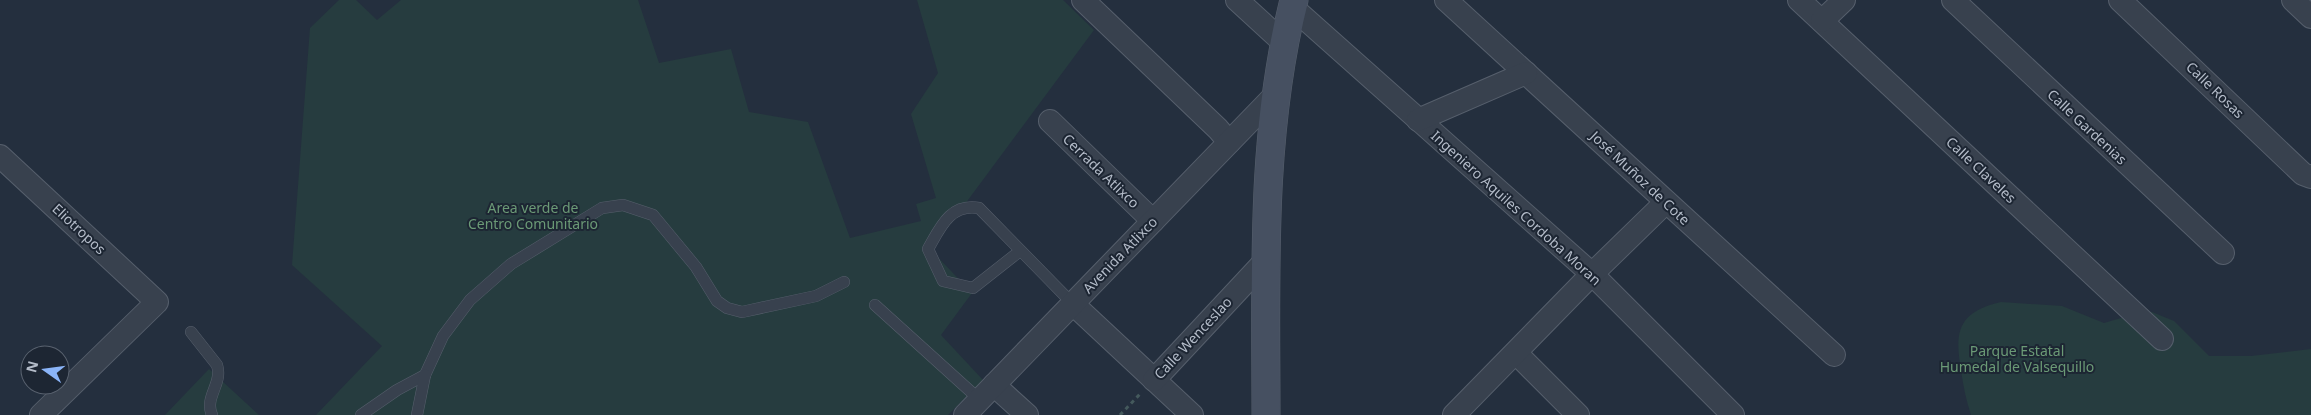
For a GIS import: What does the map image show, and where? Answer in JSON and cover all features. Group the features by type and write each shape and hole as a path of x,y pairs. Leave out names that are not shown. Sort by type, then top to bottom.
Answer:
{"street":[{"path":"1084,0 1218,128 1229,142"},
{"path":"1238,0 1284,43"},
{"name":"José Muñoz de Cote","path":"1446,0 1834,355"},
{"name":"Calle Claveles","path":"1799,0 2162,339"},
{"path":"1822,21 1844,0"},
{"name":"Calle Gardenias","path":"1952,0 2223,253"},
{"name":"Calle Rosas","path":"2120,0 2303,174 2311,177"},
{"path":"2293,0 2311,17"},
{"path":"1266,415 1268,169 1275,95 1293,4"},
{"name":"Ingeniero Aquiles Cordoba Moran","path":"1293,4 1418,120 1592,274 1734,415"},
{"path":"1418,120 1526,73"},
{"name":"Avenida Atlixco","path":"980,400 1275,95"},
{"name":"Cerrada Atlixco","path":"1050,121 1153,221"},
{"name":"Eliotropos","path":"0,156 157,302 41,415"},
{"path":"1454,415 1592,274 1666,202"},
{"name":"Calle Wenceslao","path":"1154,380 1266,260"},
{"path":"1073,304 1192,415"},
{"path":"1516,353 1578,415"},
{"path":"980,400 1027,415"}],"lane":[{"path":"417,415 425,375 443,336 470,300 511,264 602,208 624,205 653,215 696,267 717,301 727,308 742,312 816,296 844,282"},
{"path":"1020,251 972,288 943,281 928,249 945,218 969,206 979,208 1073,304"},
{"path":"874,305 980,400"},
{"path":"190,332 218,365 219,372 210,398 209,408 212,415"},
{"path":"361,415 397,390 425,375"}],"path":[{"name":"Calle Wenceslao","path":"1120,415 1154,380"}],"green space":[{"name":"Area verde de Centro Comunitario","path":"339,0 356,0 377,20 401,0 638,0 659,63 731,49 749,112 808,122 850,238 921,221 916,204 936,198 911,114 938,73 917,0 1063,0 1094,30 931,250 972,293 941,335 983,380 948,415 316,415 382,346 292,265 310,28"},
{"name":"Parque Estatal Humedal de Valsequillo","path":"2001,302 2062,306 2104,323 2138,313 2152,312 2174,321 2209,356 2251,356 2311,349 2311,415 1971,415 1959,356 1958,344 1960,334 1968,317 1987,306"},
{"path":"209,369 259,415 165,415"}]}
